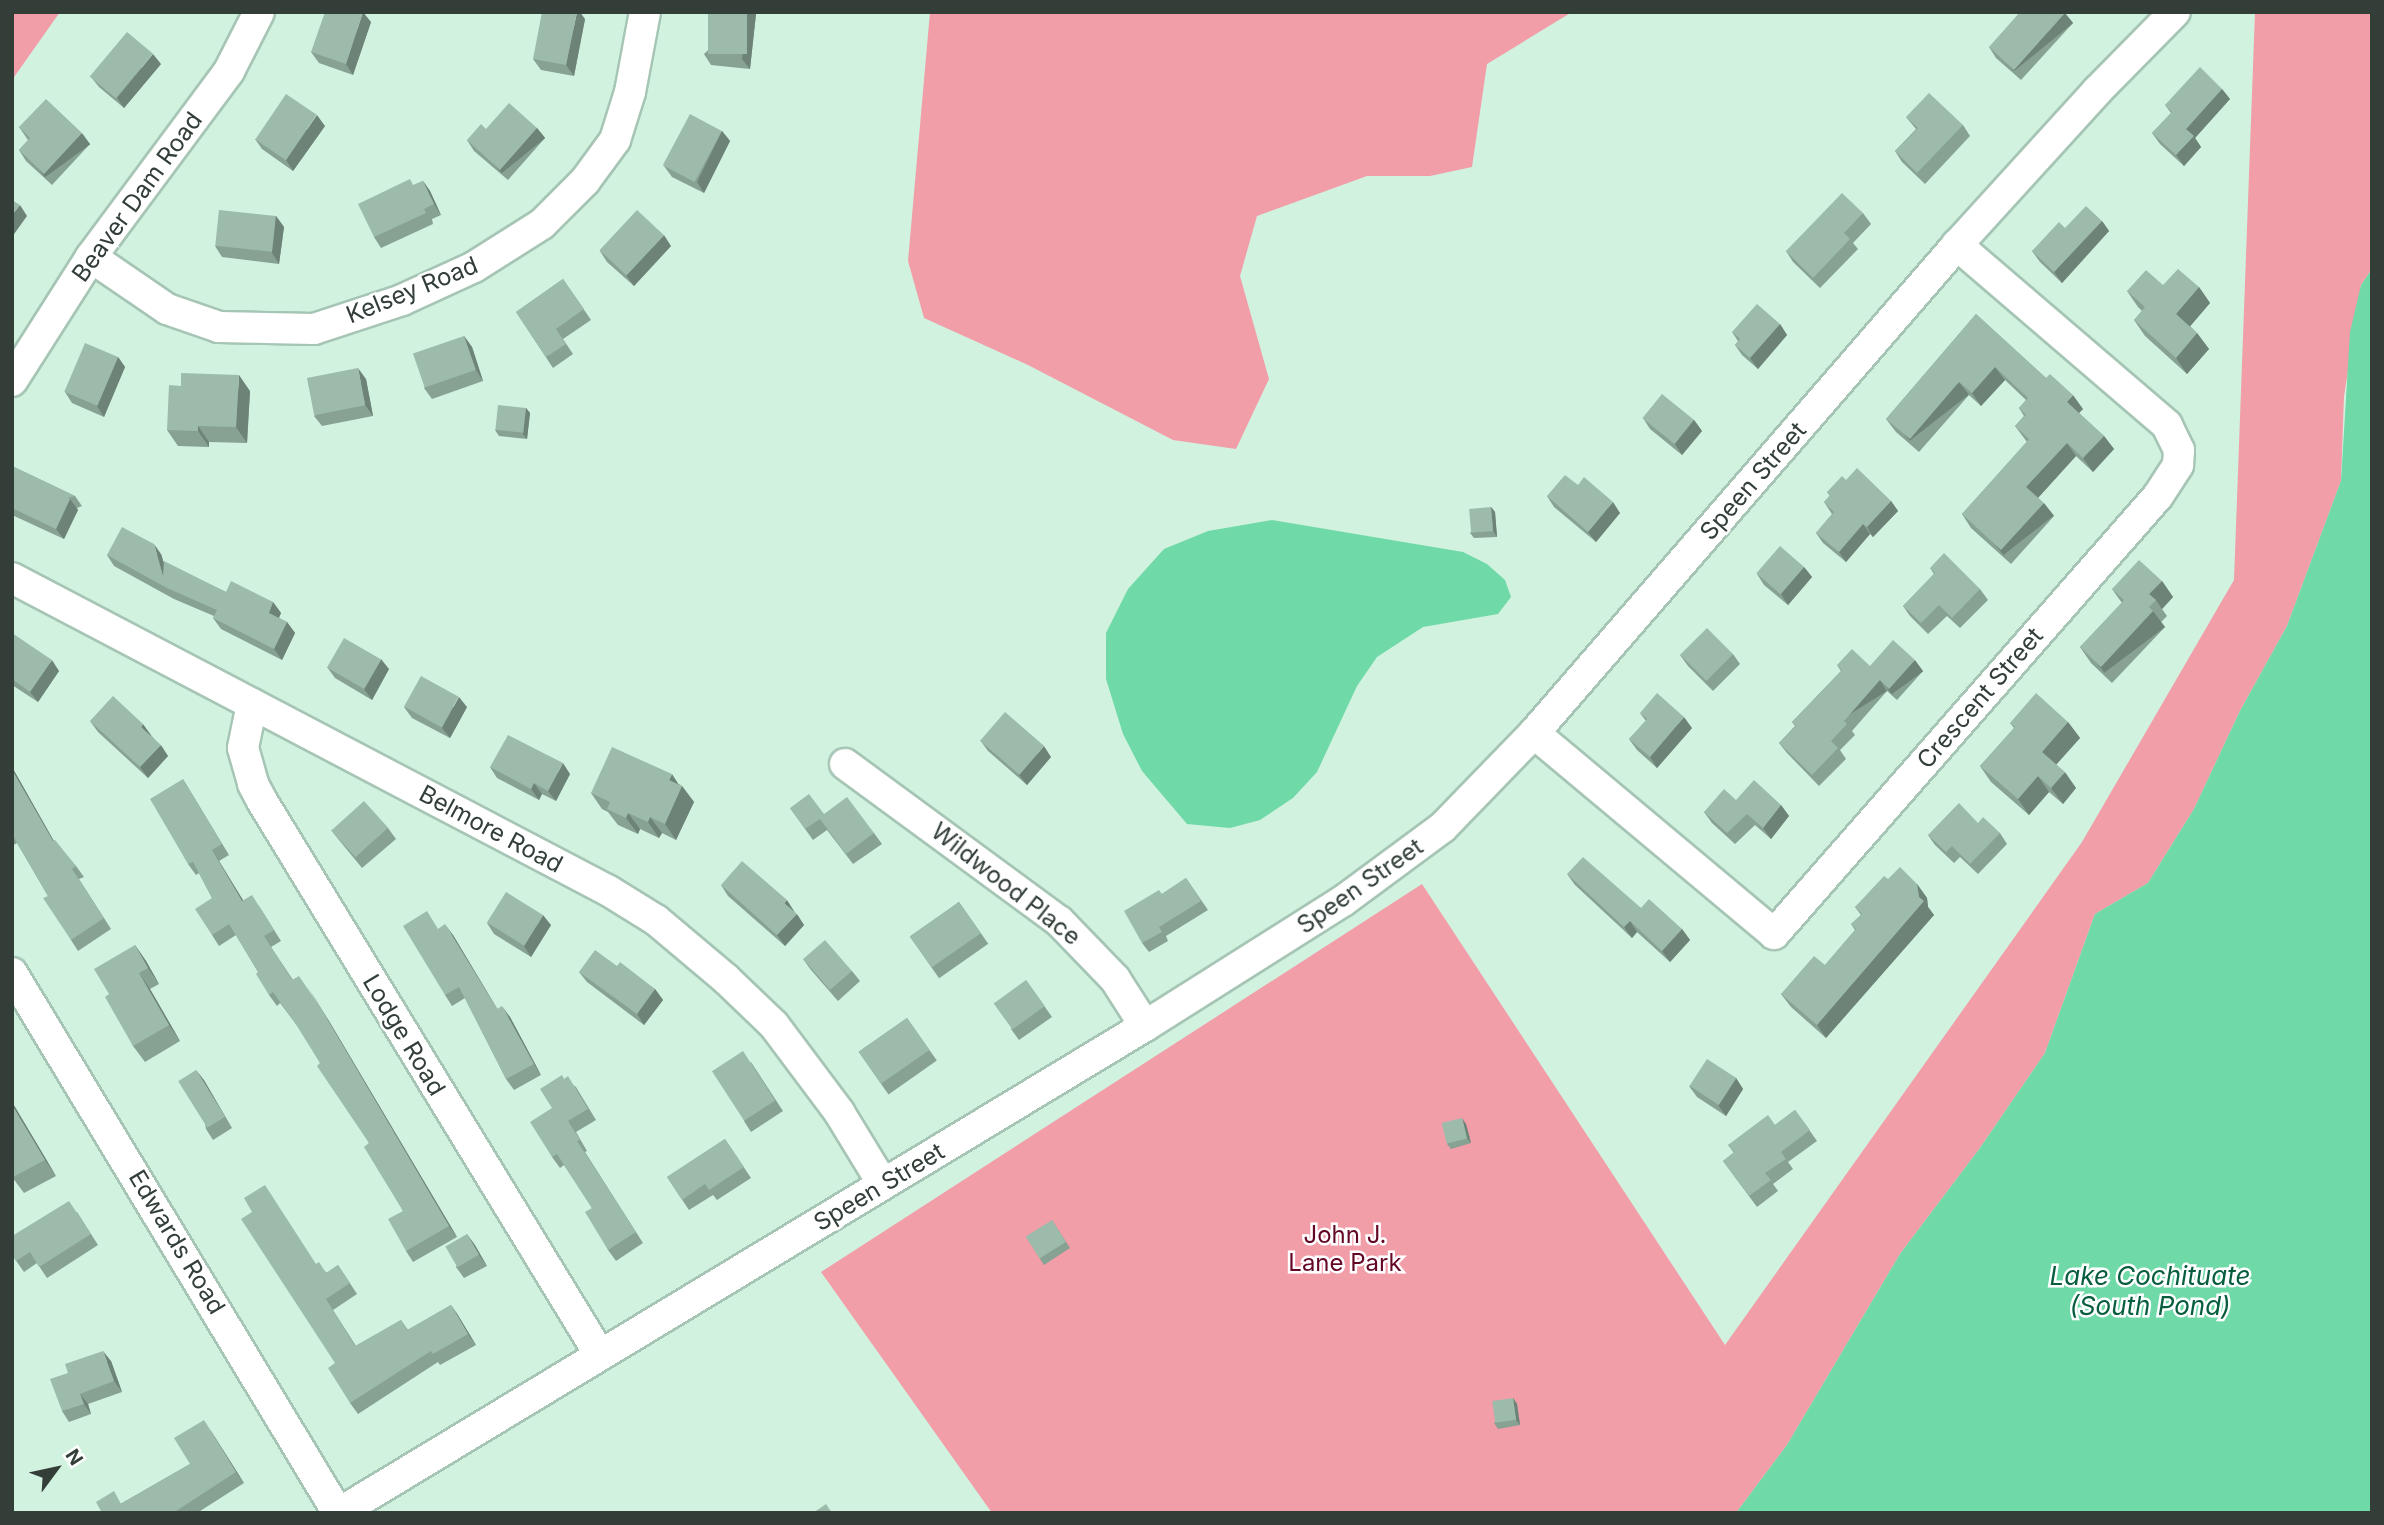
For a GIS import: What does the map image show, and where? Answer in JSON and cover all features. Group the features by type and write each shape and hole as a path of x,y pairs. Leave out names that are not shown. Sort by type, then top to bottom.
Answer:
{"street":[{"name":"Beaver Dam Road","path":"12,380 90,257 229,71 259,12"},
{"name":"Kelsey Road","path":"90,257 167,309 219,327 314,329 426,289 474,267 542,224 585,181 615,140 630,92 645,12"},
{"name":"Speen Street","path":"339,1513 1145,1026 1343,901 1412,852 1473,799 1534,733 1957,245 2097,91 2175,12"},
{"name":"Crescent Street","path":"1534,733 1774,934 2158,496 2178,465 2179,450 2167,425 1957,245"},
{"name":"Belmore Road","path":"12,578 617,895 656,920 708,962 774,1026 839,1112 883,1184"},
{"name":"Lodge Road","path":"252,704 243,748 253,784 262,801 600,1355"},
{"name":"Wildwood Place","path":"845,764 1059,921 1115,979 1145,1026"},
{"name":"Edwards Road","path":"12,973 339,1513"}],"green space":[{"path":"12,12 60,12 12,80"},
{"path":"930,12 1572,12 1487,64 1472,167 1430,176 1367,176 1257,216 1240,276 1269,379 1236,449 1173,440 1028,365 924,318 908,261"},
{"name":"John J. Lane Park","path":"2255,12 2372,12 2372,269 2361,285 2344,397 2341,481 2287,626 2240,711 2194,809 2148,883 2095,914 2045,1053 1980,1148 1900,1254 1787,1445 1736,1513 992,1513 821,1272 1422,884 1725,1345 2082,842 2234,580"}],"water":[{"name":"Lake Cochituate (South Pond)","path":"2372,269 2372,1513 1736,1513 1787,1445 1900,1254 1980,1148 2045,1053 2095,914 2148,883 2194,809 2240,711 2287,626 2341,481 2350,332 2361,285"},
{"path":"1272,520 1463,552 1487,564 1505,580 1511,597 1498,614 1423,627 1377,657 1357,686 1317,772 1293,798 1260,820 1230,828 1187,824 1142,771 1123,734 1106,679 1106,633 1128,589 1164,549 1208,531"}],"building":[{"path":"325,12 363,12 346,64 311,52"},
{"path":"542,12 577,12 566,65 533,59"},
{"path":"708,12 747,12 747,54 708,54"},
{"path":"2020,12 2065,13 2014,70 1989,47"},
{"path":"127,32 153,54 116,98 90,76"},
{"path":"2200,67 2222,89 2186,129 2194,136 2176,155 2152,133 2172,112 2165,105"},
{"path":"1929,93 1963,125 1917,173 1895,151 1918,128 1906,117"},
{"path":"286,94 317,115 286,160 255,140"},
{"path":"46,99 82,133 44,174 19,150 30,138 19,127"},
{"path":"509,103 537,128 500,170 467,140 481,124 486,129"},
{"path":"690,114 722,131 695,182 663,165"},
{"path":"410,179 413,185 423,181 434,204 424,209 426,213 374,237 358,204"},
{"path":"1842,193 1863,213 1844,233 1850,239 1813,278 1786,251"},
{"path":"12,200 20,205 12,215"},
{"path":"2086,206 2102,221 2054,272 2032,251 2059,222 2065,228"},
{"path":"219,210 276,216 272,252 215,246"},
{"path":"637,210 664,235 627,275 599,250"},
{"path":"2178,269 2199,287 2176,314 2197,333 2176,358 2134,320 2145,307 2127,291 2146,270 2163,285"},
{"path":"563,279 584,309 556,329 566,344 546,357 516,312"},
{"path":"1757,304 1780,324 1750,358 1735,345 1740,339 1732,332"},
{"path":"1976,314 2046,378 2050,374 2073,395 2067,402 2104,436 2083,458 2067,443 2026,487 2044,503 2001,550 1962,514 2029,439 2015,426 2026,415 2019,408 2028,398 1995,367 1972,393 1959,382 1910,439 1886,419"},
{"path":"464,336 476,370 425,388 413,354"},
{"path":"85,343 118,357 97,406 64,392"},
{"path":"358,368 365,405 314,415 307,378"},
{"path":"181,373 239,375 236,427 198,426 198,431 167,430 169,385 181,386"},
{"path":"1662,394 1694,420 1674,444 1642,418"},
{"path":"498,405 526,408 523,433 495,430"},
{"path":"12,466 75,496 68,498 70,499 56,529 12,508"},
{"path":"1857,468 1891,501 1867,527 1863,524 1839,552 1816,533 1834,512 1824,502 1830,495 1827,492 1842,476 1846,480"},
{"path":"1565,475 1578,485 1584,477 1613,502 1588,532 1547,496"},
{"path":"1491,507 1493,531 1471,533 1469,509"},
{"path":"122,527 154,544 163,576 164,561 226,592 231,581 273,602 269,613 287,622 274,649 213,618 217,610 167,588 107,555"},
{"path":"1780,546 1804,567 1781,594 1756,573"},
{"path":"1944,553 1980,589 1952,618 1939,605 1921,623 1903,606 1935,573 1930,568"},
{"path":"2139,560 2162,581 2149,594 2156,600 2149,607 2153,611 2101,667 2080,647 2124,600 2112,589"},
{"path":"1707,628 1733,654 1706,681 1680,655"},
{"path":"12,633 52,660 30,692 12,679"},
{"path":"344,638 381,660 364,689 327,667"},
{"path":"1893,640 1915,660 1889,689 1880,680 1844,721 1847,724 1831,741 1838,748 1812,775 1779,743 1796,726 1792,722 1842,670 1837,665 1852,649 1870,666"},
{"path":"421,676 459,697 442,727 404,707"},
{"path":"1657,693 1684,717 1650,757 1629,739 1647,719 1640,713"},
{"path":"2036,693 2068,722 2042,752 2065,772 2051,788 2038,776 2018,799 1980,766 2015,727 2010,723"},
{"path":"113,696 161,745 140,767 90,721"},
{"path":"1005,712 1044,746 1019,775 980,741"},
{"path":"508,735 563,763 548,791 534,783 531,789 490,767"},
{"path":"612,747 672,774 669,780 682,786 665,824 650,817 648,822 628,813 626,818 607,809 610,802 591,793"},
{"path":"12,770 53,841 55,840 76,866 72,869 104,918 71,940 43,898 48,896 12,834"},
{"path":"183,779 222,844 212,850 242,901 252,895 274,930 264,936 292,980 299,976 322,1010 449,1226 406,1251 388,1219 403,1211 364,1147 369,1143 317,1066 320,1063 273,992 269,995 229,924 212,935 195,909 212,898 193,862 188,864 150,799"},
{"path":"1754,780 1781,805 1763,828 1747,814 1727,833 1704,812 1724,789 1736,800"},
{"path":"809,794 824,814 847,797 874,833 846,854 820,819 805,829 790,808"},
{"path":"364,801 388,828 355,857 331,830"},
{"path":"1959,803 1978,823 1983,817 2000,833 1970,864 1952,846 1946,852 1928,835"},
{"path":"1583,857 1641,908 1649,899 1682,929 1662,951 1630,921 1624,927 1567,874"},
{"path":"742,861 787,900 784,903 797,914 777,935 721,885"},
{"path":"1900,867 1917,884 1919,897 1924,901 1817,1025 1781,994 1814,956 1825,965 1856,929 1851,924 1862,914 1855,907 1884,876 1888,879"},
{"path":"1186,878 1201,901 1159,927 1162,932 1142,943 1124,911 1159,890 1162,894"},
{"path":"506,892 543,915 524,946 487,923"},
{"path":"959,902 981,933 932,968 910,936"},
{"path":"427,911 438,929 445,924 497,1009 502,1006 534,1064 506,1079 459,987 445,995 403,926"},
{"path":"825,940 852,971 830,990 803,959"},
{"path":"135,945 148,968 139,973 169,1025 133,1046 105,997 109,994 94,969"},
{"path":"595,950 617,966 620,962 655,989 637,1014 579,972"},
{"path":"1026,980 1045,1006 1012,1029 994,1004"},
{"path":"907,1018 929,1050 881,1084 859,1052"},
{"path":"743,1051 775,1100 744,1121 712,1071"},
{"path":"1707,1059 1736,1078 1719,1105 1690,1086"},
{"path":"196,1070 225,1117 207,1128 178,1081"},
{"path":"562,1075 564,1079 568,1076 588,1109 568,1121 580,1140 577,1141 636,1232 608,1250 585,1212 592,1208 557,1154 552,1157 530,1122 552,1108 540,1089"},
{"path":"12,1105 45,1160 13,1177 12,1177"},
{"path":"1795,1110 1810,1130 1781,1152 1786,1159 1765,1173 1771,1180 1749,1196 1723,1161 1734,1152 1728,1145 1768,1115 1775,1125"},
{"path":"1462,1118 1467,1138 1447,1143 1442,1123"},
{"path":"725,1139 744,1167 709,1190 705,1184 682,1200 667,1177"},
{"path":"265,1185 316,1264 319,1262 326,1273 338,1265 350,1283 326,1299 355,1346 401,1320 407,1330 451,1305 468,1334 433,1354 431,1351 350,1403 328,1368 335,1363 241,1219 252,1212 244,1198"},
{"path":"69,1201 91,1234 39,1267 30,1252 16,1261 12,1255 12,1236"},
{"path":"1052,1220 1066,1242 1039,1258 1026,1236"},
{"path":"467,1234 479,1255 457,1267 445,1246"},
{"path":"103,1351 114,1381 80,1394 84,1404 62,1411 50,1379 68,1373 65,1364"},
{"path":"1513,1398 1516,1420 1495,1423 1492,1401"},
{"path":"204,1420 236,1472 173,1513 102,1513 96,1502 114,1491 121,1504 190,1464 174,1438"},
{"path":"826,1504 832,1513 813,1513"}]}
